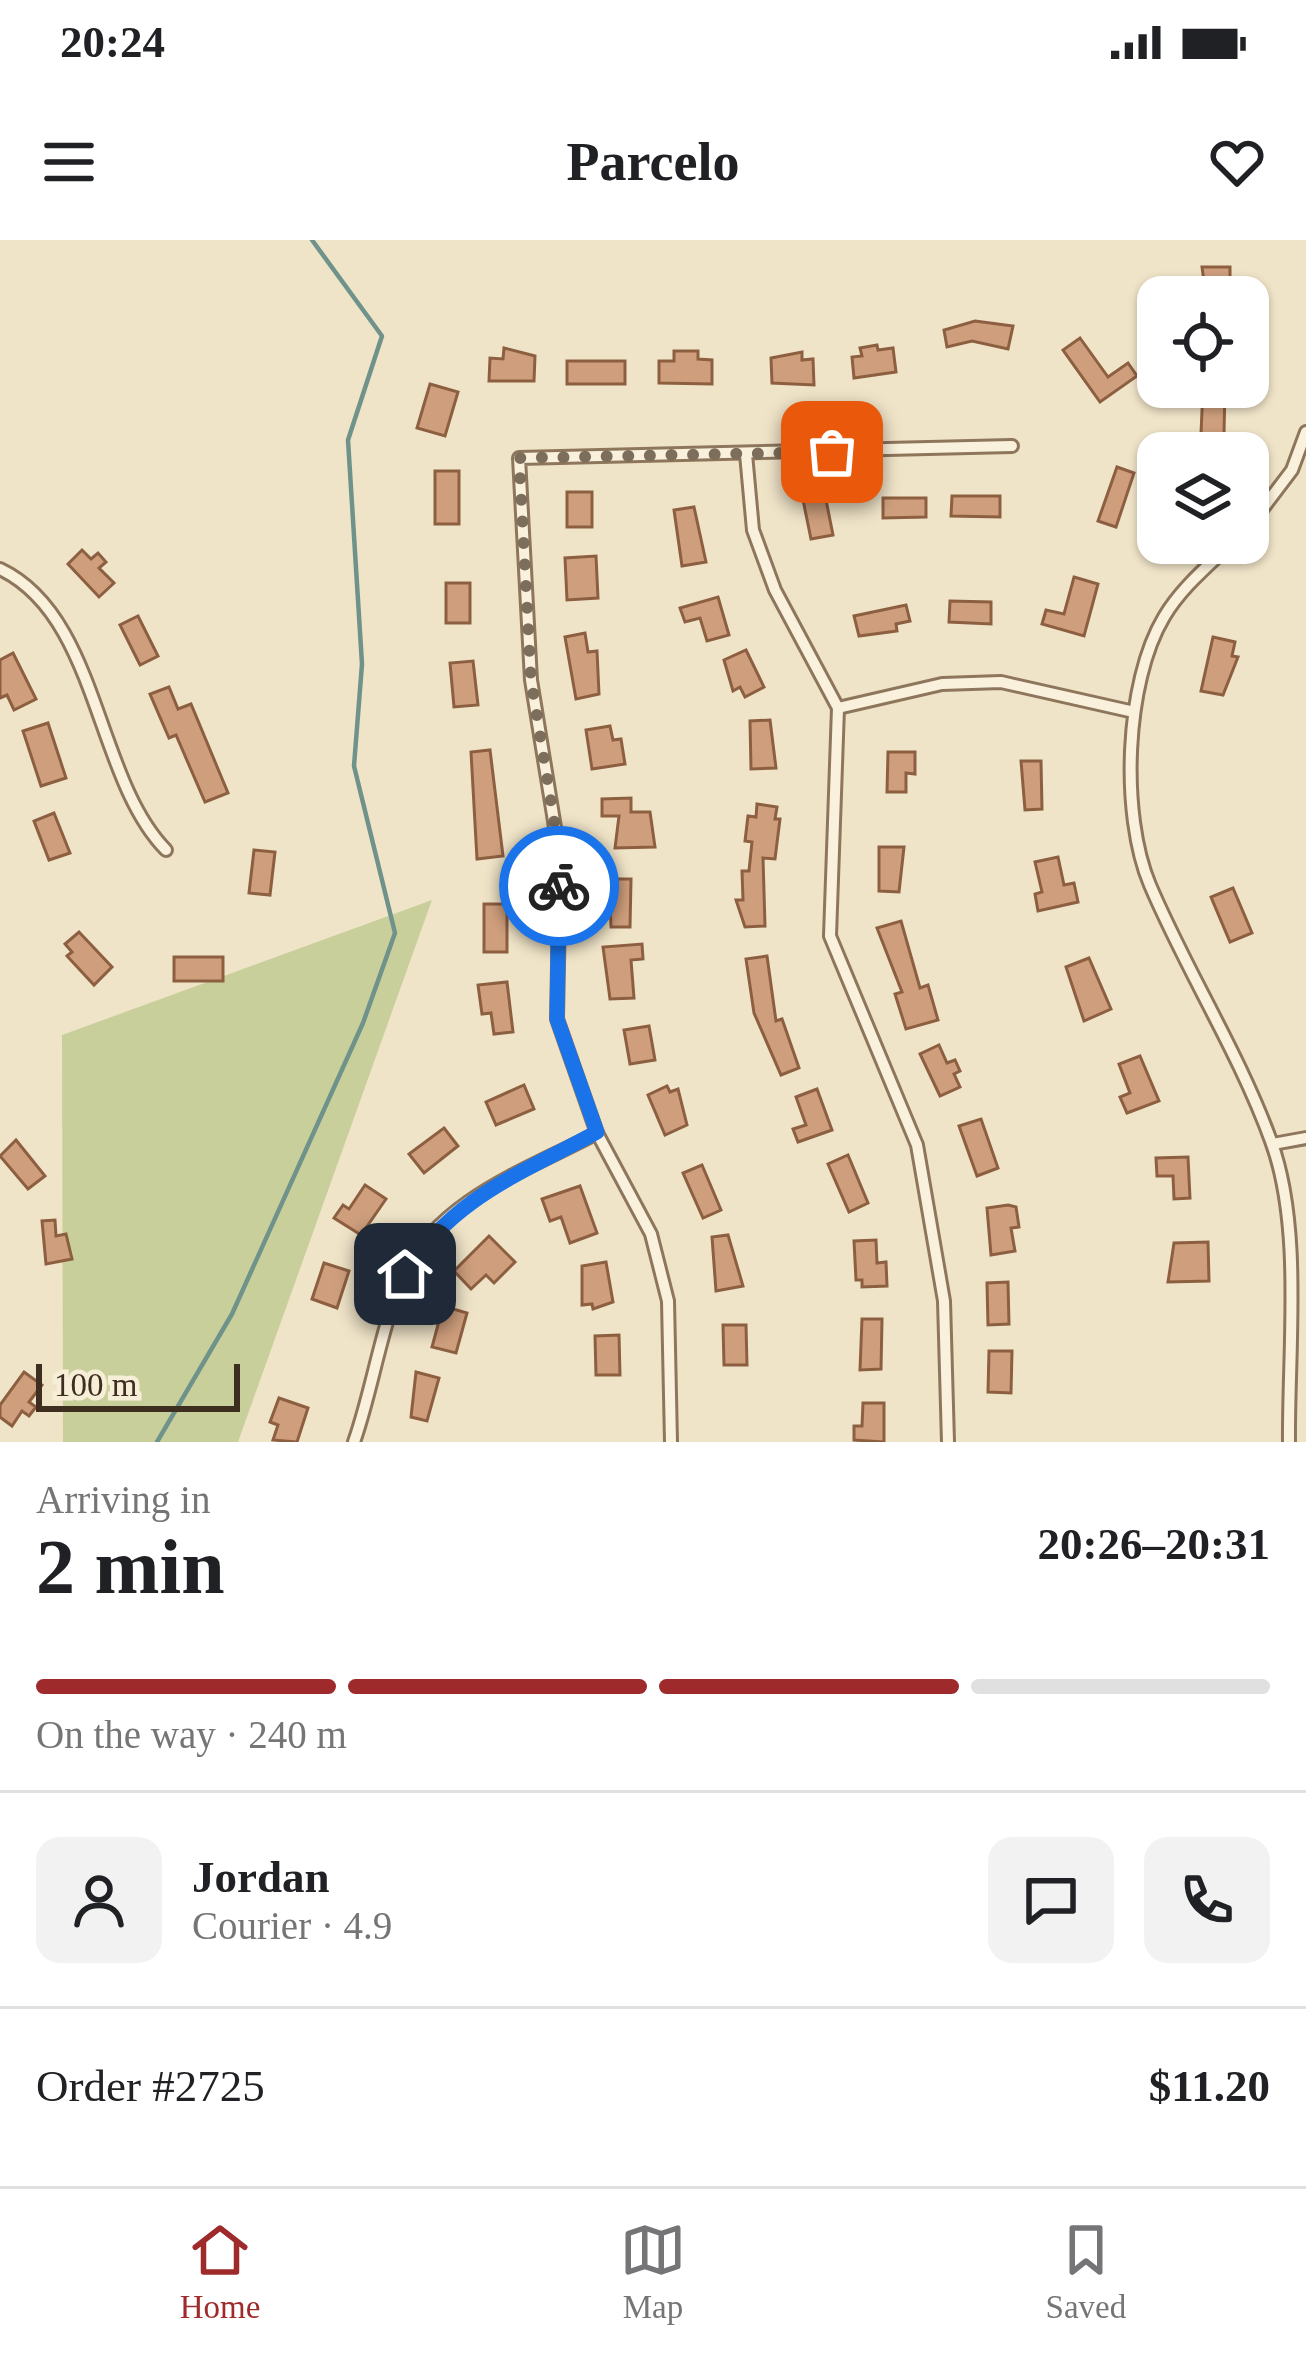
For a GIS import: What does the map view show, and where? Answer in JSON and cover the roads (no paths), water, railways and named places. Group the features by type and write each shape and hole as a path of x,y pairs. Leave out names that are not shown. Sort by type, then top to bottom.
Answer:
{"street":[{"path":"1269,500 1292,470 1306,432"},
{"path":"671,1442 668,1300 651,1234 597,1132 557,1019 560,857 531,680 519,458 1012,446"},
{"path":"746,454 753,530 775,590 838,708 830,936 916,1145 944,1301 948,1442"},
{"path":"1211,564 1178,596 1147,654 1134,712 1133,782 1148,880 1273,1144 1290,1276 1289,1442"},
{"path":"0,569 31,590 64,638 142,826 166,850"},
{"path":"838,708 942,684 1001,682 1134,712"},
{"path":"354,1442 405,1274 426,1239 472,1199 597,1132"},
{"path":"1273,1144 1306,1138"}],"waterway":[{"path":"157,1442 232,1314 363,1023 395,933 354,766 362,664 348,440 382,336 312,240"}]}
